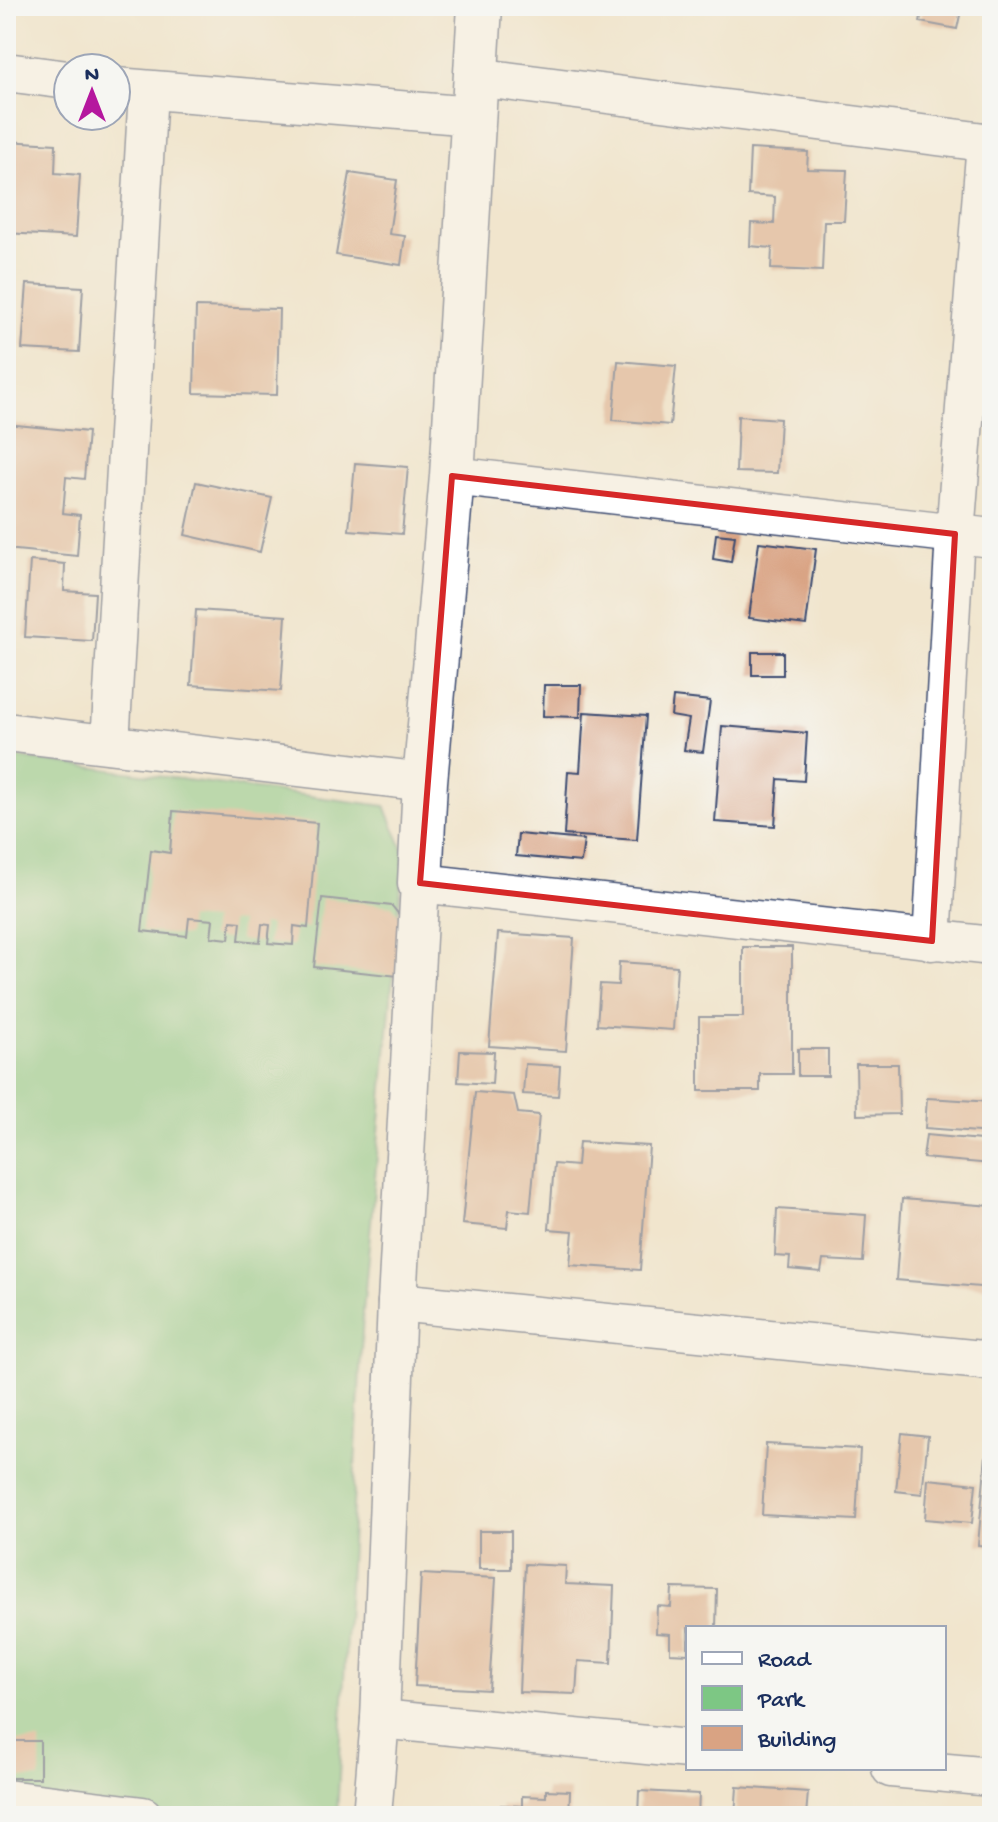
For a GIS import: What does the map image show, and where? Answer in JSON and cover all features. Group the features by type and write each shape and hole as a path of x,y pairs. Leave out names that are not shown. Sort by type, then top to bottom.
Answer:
{"street":[{"path":"372,1816 380,1719 397,1302 425,782 452,476 480,6"},
{"path":"6,72 52,78"},
{"path":"132,89 474,96 989,143 955,534 932,941"},
{"path":"110,744 131,132"},
{"path":"452,476 992,538"},
{"path":"6,732 425,782"},
{"path":"420,883 992,946"},
{"path":"397,1302 992,1361"},
{"path":"380,1719 686,1749"},
{"path":"913,1770 992,1777"},
{"path":"6,1799 143,1816"}],"highlighted area":[{"path":"452,476 955,534 932,941 420,883"}],"green space":[{"path":"6,756 385,806 404,851 363,1313 337,1816 6,1816"}],"building":[{"path":"923,6 962,6 957,29 920,22"},
{"path":"6,141 56,144 55,173 80,175 76,237 6,233"},
{"path":"750,149 808,152 807,169 847,170 844,221 824,221 822,271 771,269 772,248 750,246 751,223 774,224 775,197 748,195"},
{"path":"350,173 397,180 389,234 405,236 401,265 336,255"},
{"path":"27,284 83,287 79,352 22,349"},
{"path":"196,307 279,309 277,395 194,393"},
{"path":"618,361 676,366 670,425 613,420"},
{"path":"738,416 780,419 777,473 736,472"},
{"path":"6,424 88,432 84,479 66,477 63,513 80,515 77,556 6,549"},
{"path":"355,463 408,467 402,534 349,530"},
{"path":"196,482 272,498 260,552 185,535"},
{"path":"716,534 735,536 731,562 713,559"},
{"path":"759,542 816,549 806,625 749,618"},
{"path":"30,561 65,564 64,591 95,593 92,641 25,637"},
{"path":"196,610 286,616 281,691 191,685"},
{"path":"752,652 783,652 783,675 752,675"},
{"path":"989,657 992,657 992,732 986,732"},
{"path":"544,685 581,685 580,717 543,716"},
{"path":"673,697 710,701 703,752 684,750 689,719 671,716"},
{"path":"584,712 646,716 637,840 564,835 568,771 580,772"},
{"path":"722,726 807,733 804,781 778,779 775,826 715,822"},
{"path":"173,811 317,823 308,928 294,926 293,945 268,943 270,925 262,924 260,942 239,940 241,922 231,921 229,939 211,937 213,920 189,918 187,936 142,931 151,850 170,853"},
{"path":"518,834 584,840 581,862 516,856"},
{"path":"322,898 392,906 404,921 398,976 314,967"},
{"path":"498,933 574,938 566,1051 489,1046"},
{"path":"743,947 792,947 792,1074 760,1074 760,1091 699,1091 699,1017 743,1017"},
{"path":"619,962 677,966 673,1030 597,1025 600,984 618,985"},
{"path":"798,1049 828,1049 828,1076 798,1076"},
{"path":"460,1051 494,1052 492,1084 458,1082"},
{"path":"525,1064 560,1066 558,1096 523,1094"},
{"path":"856,1064 898,1064 899,1114 857,1115"},
{"path":"475,1092 514,1095 518,1113 539,1115 530,1212 509,1210 507,1228 462,1224"},
{"path":"927,1098 992,1102 992,1133 925,1128"},
{"path":"926,1135 992,1141 992,1164 923,1158"},
{"path":"579,1142 649,1146 640,1270 570,1265 573,1231 549,1229 554,1164 577,1166"},
{"path":"902,1199 992,1206 992,1288 896,1280"},
{"path":"777,1209 866,1215 863,1262 823,1260 821,1272 789,1269 790,1257 775,1256"},
{"path":"902,1433 928,1436 922,1494 896,1491"},
{"path":"766,1444 860,1449 856,1520 762,1515"},
{"path":"986,1455 992,1456 992,1546 978,1545"},
{"path":"928,1479 976,1484 972,1523 925,1519"},
{"path":"479,1531 511,1531 511,1569 479,1569"},
{"path":"525,1564 566,1566 565,1584 614,1586 611,1663 578,1661 576,1694 519,1692"},
{"path":"421,1574 496,1578 489,1690 415,1686"},
{"path":"672,1588 717,1589 716,1626 686,1626 686,1654 670,1653 670,1634 656,1633 657,1606 671,1607"},
{"path":"6,1741 40,1741 40,1778 6,1778"},
{"path":"737,1787 808,1792 806,1816 735,1816"},
{"path":"546,1790 570,1791 569,1816 500,1816 501,1805 522,1806 522,1796 546,1797"},
{"path":"639,1791 699,1794 698,1816 638,1816"}]}
